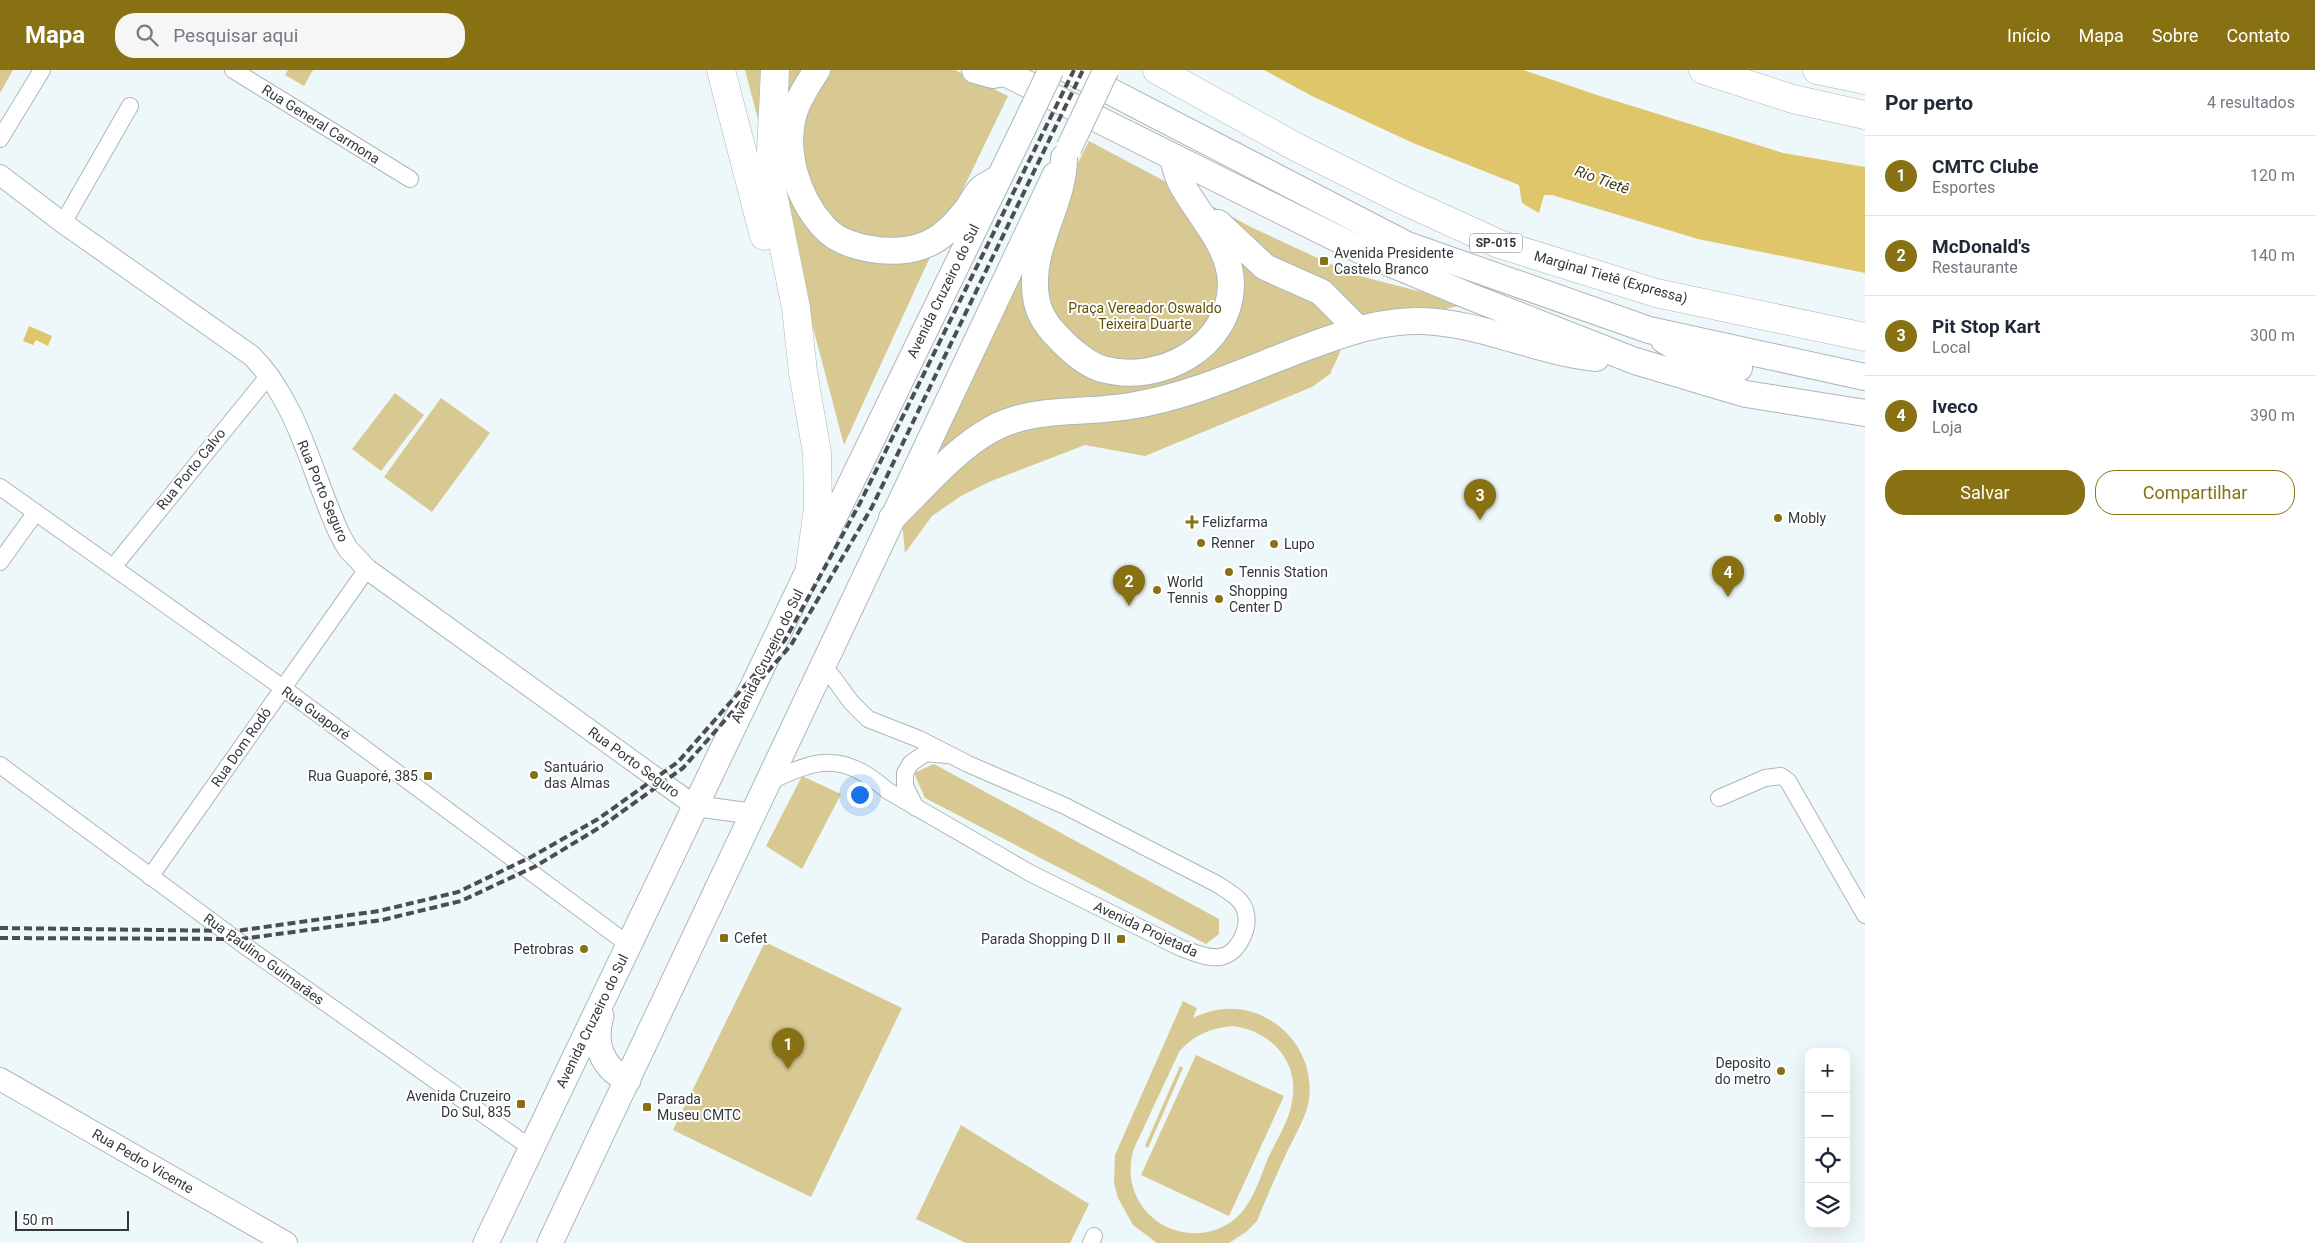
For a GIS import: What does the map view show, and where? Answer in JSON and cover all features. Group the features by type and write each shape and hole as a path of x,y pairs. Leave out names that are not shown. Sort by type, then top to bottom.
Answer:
{"highway":[{"path":"721,70 764,238 803,372"},
{"path":"775,70 771,181 796,308 803,372 817,453 818,508 810,567"},
{"path":"818,70 794,112 790,141 794,172 805,200 823,228 849,243 879,251 923,246 940,237 960,218 980,190 997,179"},
{"path":"975,70 993,75 1002,72 1370,255 1634,361 1746,394 1865,413"},
{"path":"1069,70 1406,245 1649,330 1865,377"},
{"name":"Marginal Tietê (Expressa)","path":"1157,70 1296,147 1396,197 1499,244 1656,293 1865,336"},
{"path":"1703,70 1793,99 1865,115"},
{"path":"1818,70 1865,80"},
{"path":"1066,153 1064,175 1046,228 1036,269 1036,298 1044,322 1068,348 1102,369 1138,373 1176,363 1196,352 1211,337 1225,315 1231,284 1227,258 1180,182 1173,158"},
{"path":"1195,206 1209,214 1265,267 1321,292 1358,329"},
{"path":"892,518 976,439 1008,422 1052,412 1108,410 1133,406 1185,392 1358,329 1420,321 1458,324 1578,356 1634,361"},
{"path":"1649,330 1695,359 1865,393"}],"main road":[{"name":"Avenida Cruzeiro do Sul","path":"486,1243 1051,70"},
{"path":"550,1243 1106,70"},
{"path":"601,1003 597,1039 600,1051 608,1067 628,1080"},
{"name":"Rua Pedro Vicente","path":"0,1079 286,1243"}],"street":[{"path":"0,139 42,70"},
{"name":"Rua General Carmona","path":"233,70 410,179"},
{"path":"63,223 130,106"},
{"name":"Rua Porto Seguro","path":"0,175 63,223 252,356 270,374 286,401 340,534 348,549 367,569 695,806 754,814"},
{"name":"Rua Porto Calvo","path":"114,566 270,374"},
{"name":"Rua Guaporé","path":"0,486 283,688 629,945"},
{"path":"0,562 36,512"},
{"name":"Rua Dom Rodó","path":"150,876 367,569"},
{"name":"Avenida Projetada","path":"769,782 810,764 829,761 872,777 888,792 1030,873 1182,948 1204,956 1218,957 1231,953 1239,943 1245,930 1245,909 1236,897 1217,884 1065,806 948,755 919,738 868,719 851,702 832,676 822,668"},
{"path":"917,808 905,786 905,773 911,763 926,753 948,755"},
{"name":"Rua Paulino Guimarães","path":"0,765 262,958 532,1148"},
{"path":"1719,798 1765,778 1781,776 1793,788 1865,915"}],"green space":[{"path":"0,70 13,70 0,93"},
{"path":"288,70 313,70 304,86 285,75"},
{"path":"745,70 955,70 1008,96 924,270 844,445"},
{"name":"Praça Vereador Oswaldo Teixeira Duarte","path":"1089,141 1253,228 1352,274 1422,292 1458,306 1445,309 1417,307 1357,315 1330,374 1312,387 1145,456 1085,445 989,482 961,496 932,516 905,553 902,521 1018,281"},
{"path":"395,393 424,415 381,471 352,449"},
{"path":"441,398 490,433 432,512 384,477"},
{"path":"934,764 1219,919 1219,934 1206,944 925,798 914,773"},
{"path":"802,776 841,794 802,869 766,846"},
{"path":"765,942 902,1008 811,1197 673,1130"},
{"path":"1183,1001 1197,1008 1193,1018 1222,1009 1241,1010 1261,1015 1280,1027 1297,1045 1307,1068 1309,1080 1310,1092 1306,1111 1257,1221 1246,1232 1229,1243 1157,1243 1133,1225 1118,1198 1114,1183 1115,1155","holes":["1233,1026 1259,1034 1270,1042 1280,1051 1287,1062 1293,1087 1292,1102 1288,1116 1259,1182 1242,1212 1230,1223 1215,1230 1199,1233 1175,1230 1154,1219 1139,1202 1131,1180 1134,1148 1179,1052 1203,1033"]},
{"path":"1196,1055 1284,1096 1229,1216 1141,1175"},
{"path":"1180,1066 1183,1068 1148,1148 1145,1146"},
{"path":"961,1125 1089,1204 1070,1243 966,1243 916,1219"}],"water":[{"name":"Rio Tietê","path":"1264,70 1523,70 1783,153 1865,167 1865,273 1698,239 1552,195 1544,195 1539,213 1522,203 1519,185 1413,143 1312,96"},
{"path":"29,326 52,336 48,346 36,340 33,345 23,341"}],"railway":[{"path":"0,928 236,931 379,911 458,892 531,857 598,819 678,762 785,640 860,503 1074,70"},
{"path":"0,938 241,939 382,920 461,901 536,866 602,826 683,768 791,645 872,507 1083,70"}],"place":[{"name":"Avenida Presidente Castelo Branco","path":"1324,261"},
{"name":"Mobly","path":"1778,518"},
{"name":"Pit Stop Kart","path":"1480,520"},
{"name":"Felizfarma","path":"1192,522"},
{"name":"Renner","path":"1201,543"},
{"name":"Lupo","path":"1274,544"},
{"name":"Tennis Station","path":"1229,572"},
{"name":"World Tennis","path":"1157,590"},
{"name":"Iveco","path":"1728,597"},
{"name":"Shopping Center D","path":"1219,599"},
{"name":"McDonald's","path":"1129,606"},
{"name":"Santuário das Almas","path":"534,775"},
{"name":"Rua Guaporé, 385","path":"428,776"},
{"name":"Cefet","path":"724,938"},
{"name":"Parada Shopping D II","path":"1121,939"},
{"name":"Petrobras","path":"584,949"},
{"name":"CMTC Clube","path":"788,1069"},
{"name":"Deposito do metro","path":"1781,1071"},
{"name":"Avenida Cruzeiro Do Sul, 835","path":"521,1104"},
{"name":"Parada Museu CMTC","path":"647,1107"}]}
